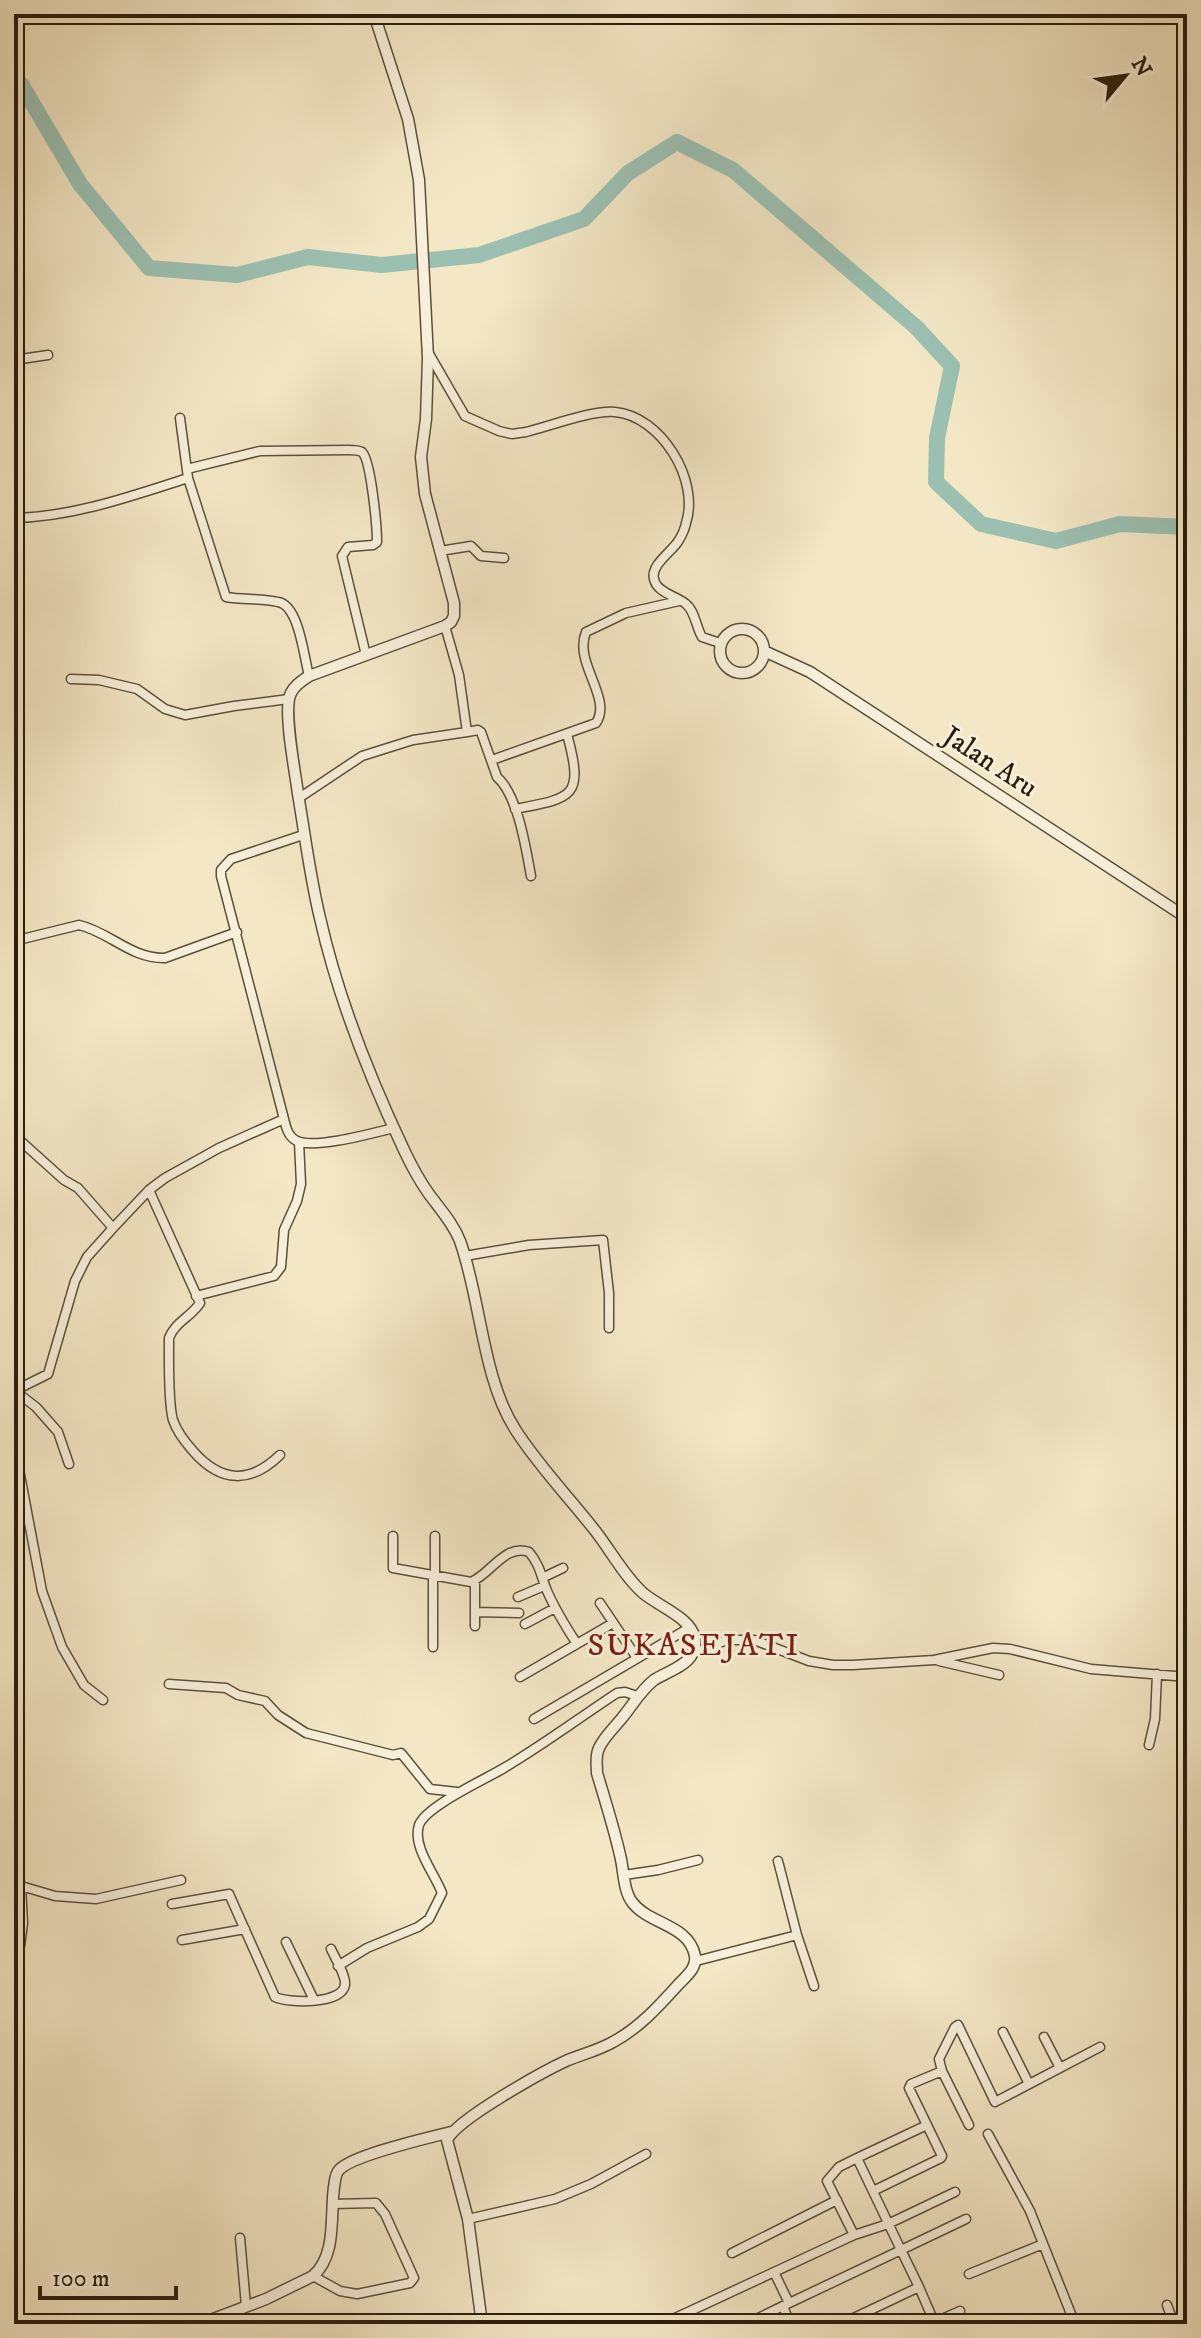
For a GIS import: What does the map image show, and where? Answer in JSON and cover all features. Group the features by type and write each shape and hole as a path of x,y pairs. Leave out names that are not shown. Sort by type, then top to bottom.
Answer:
{"street":[{"path":"374,14 416,153 428,351 426,419 421,457 425,494 454,603 454,616 445,626 309,676 299,682 289,699 303,835 319,917 354,1032 394,1128 417,1177 458,1237 497,1392 514,1428 596,1531 629,1578 643,1593 689,1628 695,1639 694,1653"},
{"path":"428,351 465,416 499,431 512,434 526,432 608,412 633,416 659,436 678,464 688,489 690,506 680,539 654,570 653,577 660,589 688,606 702,637 720,643"},
{"path":"14,360 48,355"},
{"path":"180,418 188,474 226,597 282,602 290,608 309,676"},
{"path":"14,518 34,519 103,504 260,451 359,450 364,454 370,476 377,542 348,547 342,556 366,655"},
{"path":"440,551 471,546 481,556 504,558"},
{"path":"492,760 596,723 601,714 584,654 586,632 626,613 679,601"},
{"path":"445,626 459,675 467,732"},
{"path":"742,628 760,638 764,651 759,666 745,674 730,670 720,659 720,643 728,633 742,628"},
{"name":"Jalan Aru","path":"764,651 810,672 1187,918"},
{"path":"71,679 99,680 137,689 165,709 185,715 289,699"},
{"path":"299,798 362,756 413,740 480,730 497,777 515,809 531,876"},
{"path":"515,809 553,802 573,786 575,764 567,734"},
{"path":"303,835 231,859 221,870 284,1119 291,1137 299,1142 344,1139 394,1128"},
{"path":"14,941 48,931 83,926 136,953 165,958 237,932"},
{"path":"69,1464 58,1432 36,1407 15,1391 48,1374 75,1281 87,1257 149,1190 189,1164 284,1119"},
{"path":"14,1135 64,1180 78,1188 113,1228"},
{"path":"196,1296 274,1276 279,1272 284,1230 301,1184 299,1142"},
{"path":"149,1190 200,1303 174,1327 169,1338 171,1412 178,1431 200,1459 231,1477 262,1470 280,1455"},
{"path":"465,1256 529,1245 603,1240 609,1328"},
{"path":"14,1443 42,1591 62,1647 84,1685 103,1700"},
{"path":"393,1536 393,1568 471,1582 492,1564 524,1550 532,1555 555,1608 577,1644"},
{"path":"433,1647 435,1536"},
{"path":"518,1597 563,1568"},
{"path":"475,1580 475,1626"},
{"path":"600,1603 637,1658"},
{"path":"525,1624 555,1608"},
{"path":"475,1612 519,1613"},
{"path":"520,1677 613,1623"},
{"path":"534,1719 689,1628"},
{"path":"200,2324 313,2276 324,2264 336,2176 340,2169 349,2163 451,2132 493,2102 544,2072 628,2033 692,1970 696,1961 685,1937 634,1905 627,1891 596,1760 603,1741 637,1696 654,1681 689,1660 694,1653 711,1645 740,1639 754,1640 809,1661 833,1665 934,1660 993,1648 1010,1649 1091,1669 1187,1677"},
{"path":"934,1660 999,1675"},
{"path":"1149,1745 1155,1719 1157,1674"},
{"path":"169,1684 223,1687 238,1695 265,1701 278,1715 306,1733 393,1755 401,1753 430,1789 458,1792"},
{"path":"338,1966 367,1948 418,1927 429,1919 442,1893 420,1844 418,1828 422,1819 458,1792 505,1768 617,1693 637,1696"},
{"path":"624,1875 698,1860"},
{"path":"778,1861 814,1986"},
{"path":"14,1870 21,1886 23,1904 20,1946"},
{"path":"21,1886 55,1896 96,1899 181,1880"},
{"path":"172,1904 229,1894 275,1997 301,2002 331,1997 340,1992 345,1985 331,1949"},
{"path":"182,1940 245,1929"},
{"path":"696,1961 797,1935"},
{"path":"286,1942 314,2000"},
{"path":"969,2125 939,2059 958,2025 995,2102 1100,2047"},
{"path":"1003,2032 1029,2084"},
{"path":"1044,2037 1060,2068"},
{"path":"873,2191 941,2158 909,2088 911,2084 942,2071"},
{"path":"854,2235 827,2181 839,2167 927,2125"},
{"path":"451,2132 447,2140 468,2219 482,2324"},
{"path":"988,2134 1030,2211 1075,2324"},
{"path":"468,2219 555,2199 591,2184 646,2154"},
{"path":"857,2158 933,2323 960,2311"},
{"path":"673,2319 955,2192"},
{"path":"732,2253 837,2200"},
{"path":"313,2276 340,2291 357,2294 410,2283 414,2278 385,2214 376,2203 332,2204"},
{"path":"746,2324 966,2219"},
{"path":"240,2238 246,2306"},
{"path":"969,2274 1043,2244"},
{"path":"774,2272 790,2324"},
{"path":"841,2324 919,2287"},
{"path":"1167,2305 1174,2324"}],"waterway":[{"path":"14,79 21,84 80,184 149,268 237,275 308,257 382,265 479,255 584,219 628,173 677,142 733,170 916,327 952,366 937,438 936,482 981,524 1056,541 1120,524 1187,527"}],"district":[{"name":"SUKASEJATI","path":"694,1646"}]}
